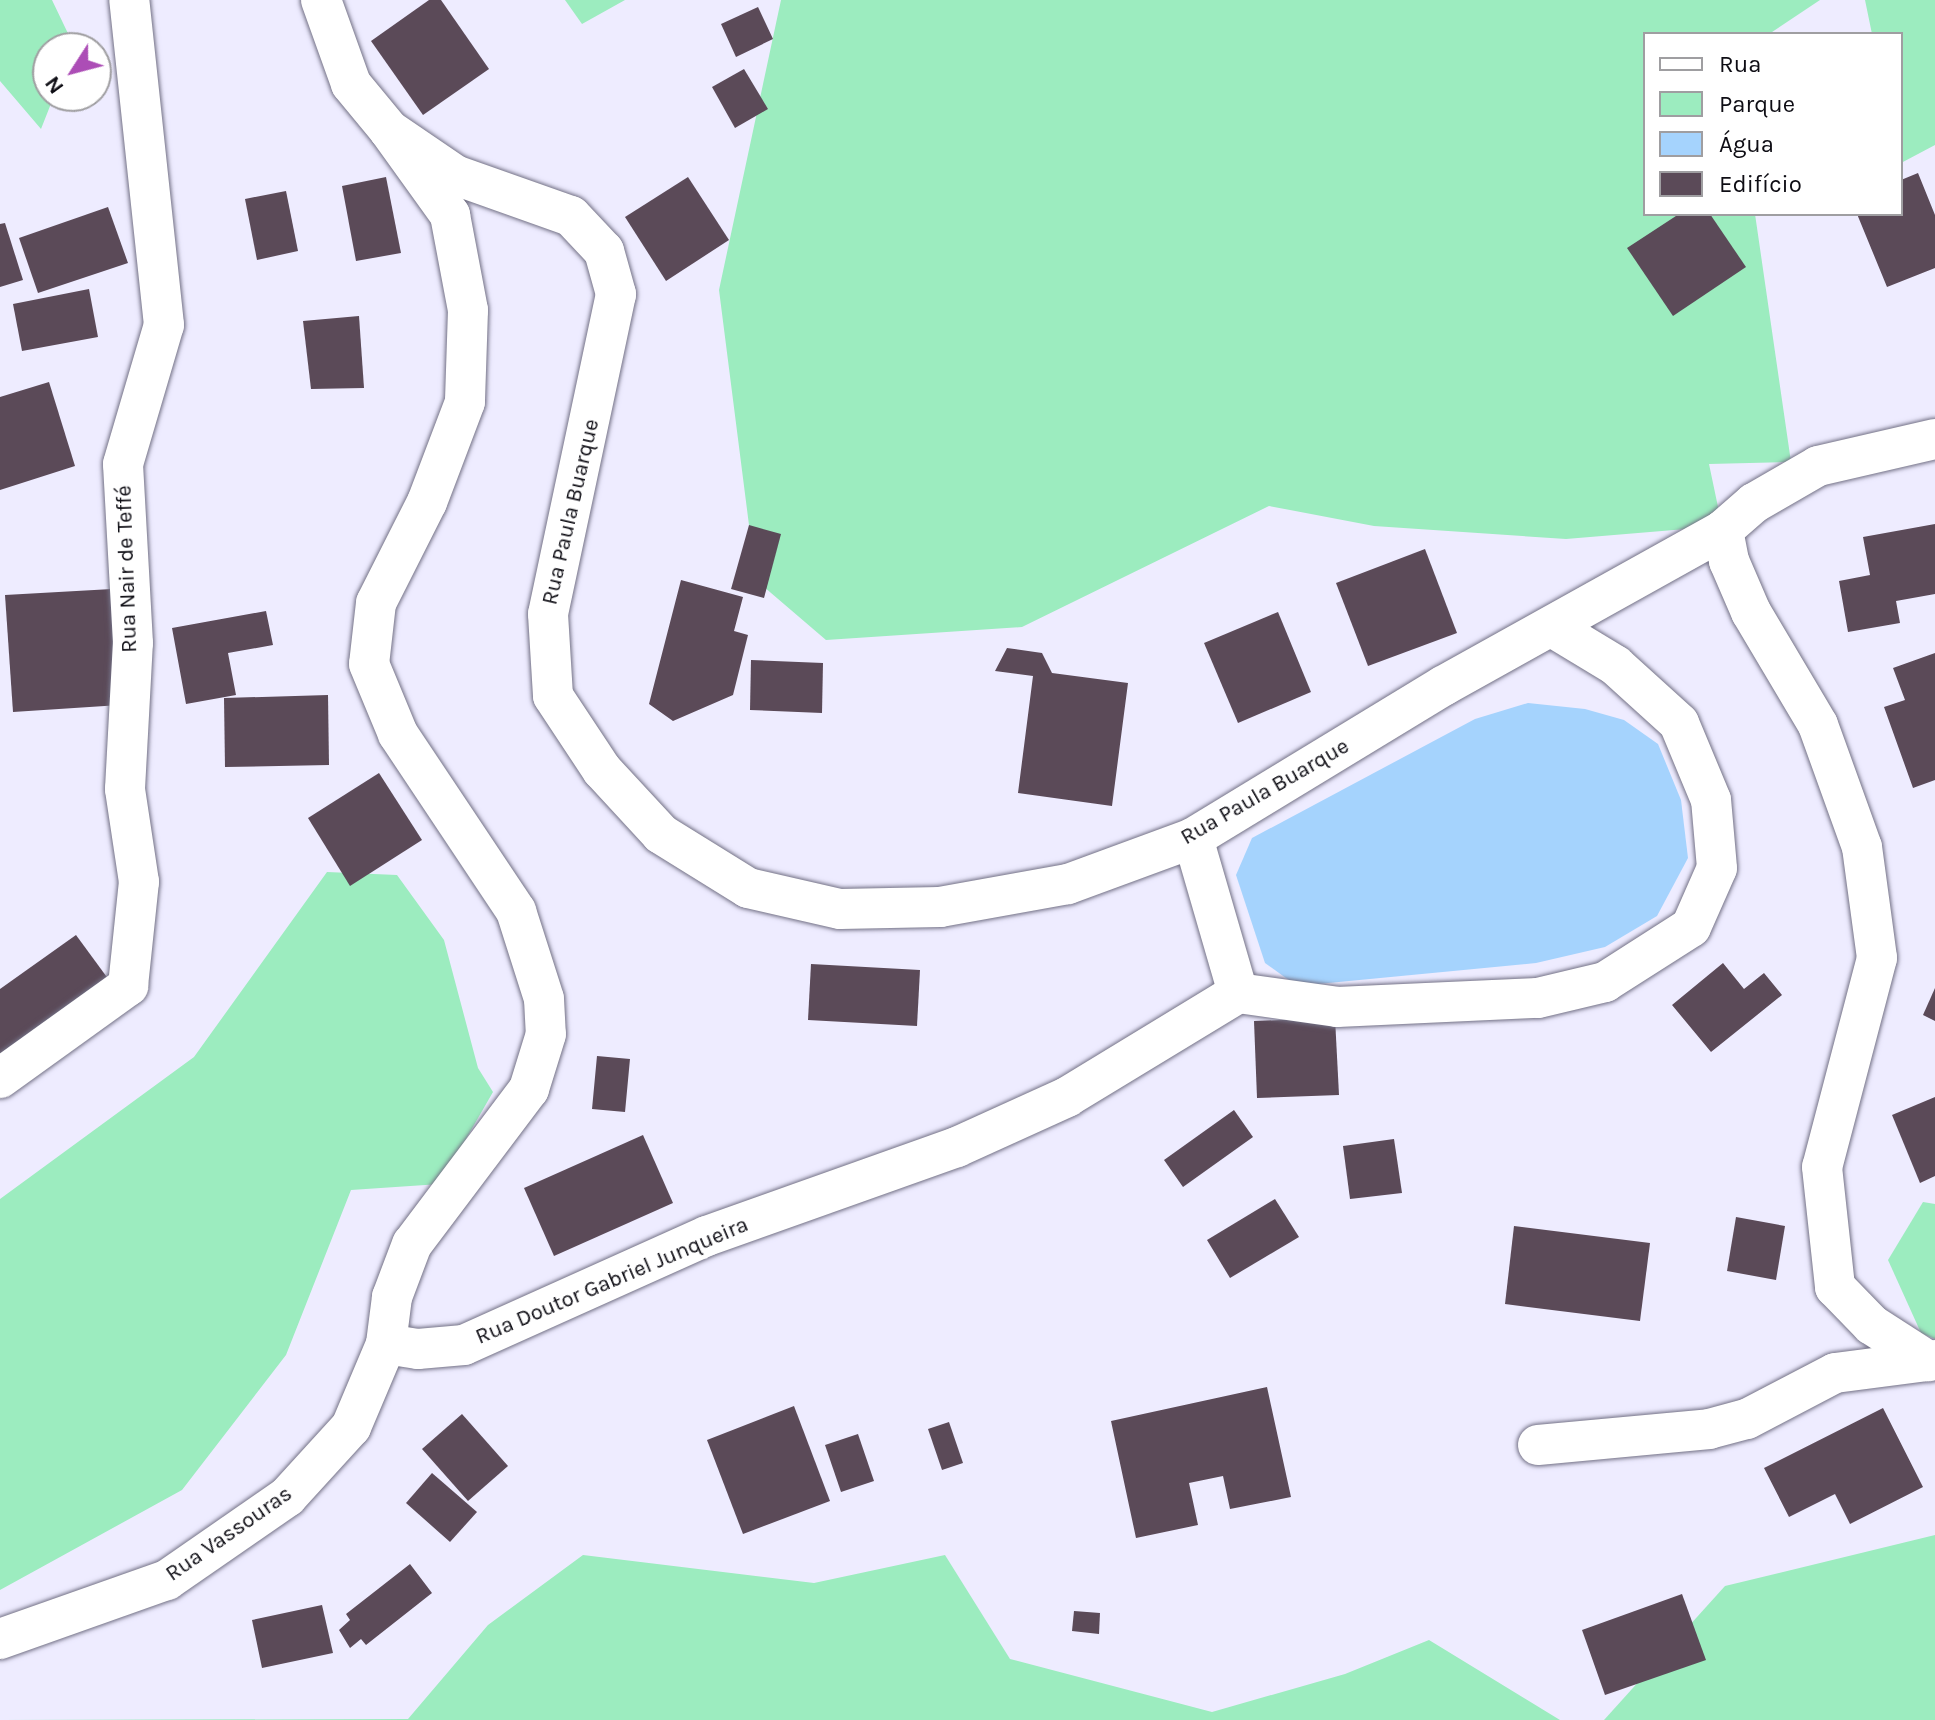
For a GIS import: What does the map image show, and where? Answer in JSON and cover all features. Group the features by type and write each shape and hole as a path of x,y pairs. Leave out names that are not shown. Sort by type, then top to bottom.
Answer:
{"street":[{"name":"Rua Nair de Teffé","path":"0,1078 128,986 139,882 125,789 133,643 123,464 164,325 129,0"},
{"name":"Rua Paula Buarque","path":"321,0 351,84 389,130 455,175 571,216 604,251 616,294 548,614 553,696 602,770 661,834 748,888 840,909 940,907 1068,884 1193,838 1443,686 1723,530 1754,503 1818,466 1935,439"},
{"path":"386,1344 392,1297 412,1244 529,1089 546,1034 544,999 516,911 398,734 369,664 376,603 427,502 465,402 468,310 450,215 389,130"},
{"path":"1723,530 1729,561 1751,612 1818,725 1862,847 1877,958 1822,1167 1835,1287 1872,1325 1931,1361"},
{"path":"1193,838 1238,993 1337,1007 1538,998 1605,982 1691,927 1717,868 1711,800 1679,723 1615,665 1552,627"},
{"name":"Rua Doutor Gabriel Junqueira","path":"386,1344 418,1349 464,1345 707,1236 957,1147 1067,1097 1238,993"},
{"name":"Rua Vassouras","path":"0,1639 167,1580 287,1497 351,1427 386,1344"},
{"path":"1538,1445 1709,1429 1747,1419 1835,1373 1931,1361"}],"green space":[{"path":"0,0 52,0 67,32 32,32 32,112 48,112 41,129 0,81"},
{"path":"565,0 625,0 582,24"},
{"path":"781,0 1820,0 1772,32 1643,32 1643,216 1755,216 1791,462 1709,464 1722,526 1566,539 1374,526 1269,506 1022,627 826,640 756,580 719,290"},
{"path":"1865,0 1935,0 1935,145 1903,162 1903,32 1872,32"},
{"path":"327,872 397,875 444,940 478,1068 493,1092 440,1184 351,1190 286,1355 182,1490 0,1590 0,1199 194,1057"},
{"path":"1923,1202 1935,1204 1935,1339 1921,1333 1888,1260"},
{"path":"1935,1535 1935,1720 1604,1720 1725,1586"},
{"path":"583,1555 814,1583 945,1555 1010,1659 1212,1712 1345,1674 1429,1640 1560,1720 0,1720 408,1719 488,1625"}],"water":[{"path":"1528,703 1585,709 1624,720 1658,744 1681,800 1688,858 1657,916 1605,947 1536,963 1297,986 1265,963 1236,875 1252,838 1475,719"}],"building":[{"path":"429,0 441,0 489,69 423,115 371,41"},
{"path":"758,7 773,39 736,57 721,24"},
{"path":"744,69 768,109 735,128 712,87"},
{"path":"1918,173 1935,215 1935,268 1887,287 1858,216 1903,216 1903,179"},
{"path":"386,177 401,253 356,261 342,186"},
{"path":"688,177 729,240 666,281 625,217"},
{"path":"286,191 298,251 257,260 245,199"},
{"path":"108,207 128,263 38,293 19,238"},
{"path":"1676,216 1711,216 1746,267 1673,316 1627,248"},
{"path":"5,223 23,280 0,287 0,224"},
{"path":"89,289 98,337 22,351 13,304"},
{"path":"359,316 364,388 311,389 303,321"},
{"path":"49,382 75,466 0,490 0,397"},
{"path":"1935,524 1935,594 1896,601 1900,623 1848,632 1839,581 1870,575 1863,537"},
{"path":"749,525 781,534 764,598 731,589"},
{"path":"1425,549 1457,633 1368,666 1336,583"},
{"path":"681,580 743,597 734,631 748,635 733,695 673,721 649,704"},
{"path":"112,589 120,705 13,712 5,595"},
{"path":"266,611 273,645 228,653 236,695 186,704 172,628"},
{"path":"1278,612 1311,692 1238,723 1204,643"},
{"path":"1007,648 1042,653 1052,673 1128,683 1112,806 1018,793 1033,676 995,671"},
{"path":"1935,653 1935,780 1913,788 1884,707 1905,700 1893,668"},
{"path":"751,660 823,663 822,713 750,710"},
{"path":"328,695 329,765 225,767 224,698"},
{"path":"379,773 422,840 350,886 308,818"},
{"path":"76,935 109,980 0,1059 0,989"},
{"path":"1723,963 1744,989 1764,973 1782,995 1711,1052 1672,1005"},
{"path":"811,964 920,970 917,1026 808,1020"},
{"path":"1935,988 1935,1021 1923,1015"},
{"path":"1335,1018 1339,1095 1257,1098 1254,1021"},
{"path":"597,1056 630,1059 625,1112 592,1109"},
{"path":"1935,1097 1935,1176 1920,1183 1892,1115"},
{"path":"1234,1110 1253,1137 1183,1187 1164,1160"},
{"path":"643,1135 673,1203 554,1256 524,1188"},
{"path":"1394,1139 1402,1193 1350,1199 1343,1146"},
{"path":"1275,1199 1299,1237 1230,1278 1207,1240"},
{"path":"1736,1217 1785,1226 1776,1280 1727,1271"},
{"path":"1514,1226 1650,1243 1640,1321 1505,1304"},
{"path":"1267,1387 1291,1497 1230,1509 1223,1476 1189,1483 1198,1525 1136,1538 1111,1421"},
{"path":"794,1406 830,1501 743,1534 707,1440"},
{"path":"1883,1408 1923,1487 1850,1524 1835,1494 1789,1517 1764,1468"},
{"path":"462,1414 508,1466 468,1501 422,1449"},
{"path":"949,1422 963,1463 942,1470 928,1429"},
{"path":"858,1434 874,1481 841,1492 825,1445"},
{"path":"432,1473 477,1512 450,1542 406,1503"},
{"path":"410,1564 432,1593 366,1645 361,1639 350,1648 339,1630 350,1620 346,1614"},
{"path":"1682,1594 1706,1660 1605,1695 1582,1630"},
{"path":"322,1605 333,1653 262,1668 252,1620"},
{"path":"1074,1611 1100,1613 1099,1634 1072,1631"}]}
